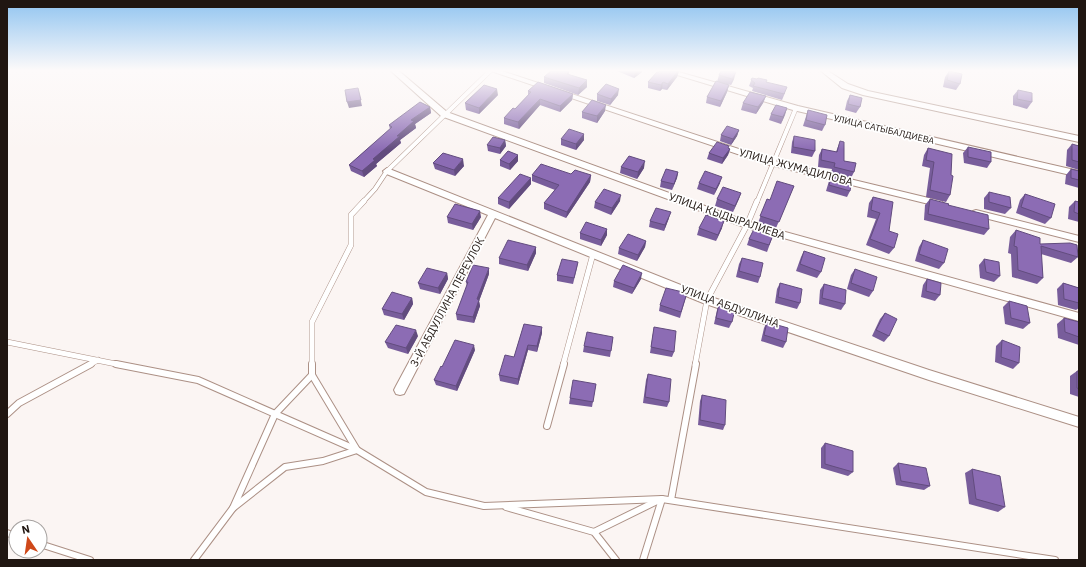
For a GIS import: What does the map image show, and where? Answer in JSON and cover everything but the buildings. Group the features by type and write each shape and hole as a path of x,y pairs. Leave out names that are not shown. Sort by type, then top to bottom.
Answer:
{"street":[{"name":"УЛИЦА КЫДЫРАЛИЕВА","path":"425,97 444,114 747,225 1079,317"},
{"name":"УЛИЦА ЖУМАДИЛОВА","path":"575,97 773,163 953,207"},
{"name":"УЛИЦА САТЫБАЛДИЕВА","path":"760,97 796,108 1079,174"},
{"path":"887,97 1079,138"},
{"name":"УЛИЦА АБДУЛЛИНА","path":"387,171 707,300 930,375 1079,422"},
{"path":"968,210 1079,239"},
{"name":"3-Й АБДУЛЛИНА ПЕРЕУЛОК","path":"400,390 493,214"}],"lane":[{"path":"357,450 312,376 312,322 351,246 351,215 374,189 387,171 462,97"},
{"path":"671,500 707,300 747,225 796,108"},
{"path":"547,426 593,254"},
{"path":"7,342 198,380 357,450 426,492 484,506 662,499 1055,560"},
{"path":"7,414 19,403 98,360"},
{"path":"194,560 233,508 275,414 312,376"},
{"path":"233,508 286,467 323,461 357,450"},
{"path":"594,532 662,499"},
{"path":"643,560 662,499"},
{"path":"501,506 594,532 616,560"},
{"path":"48,547 90,560"}]}
